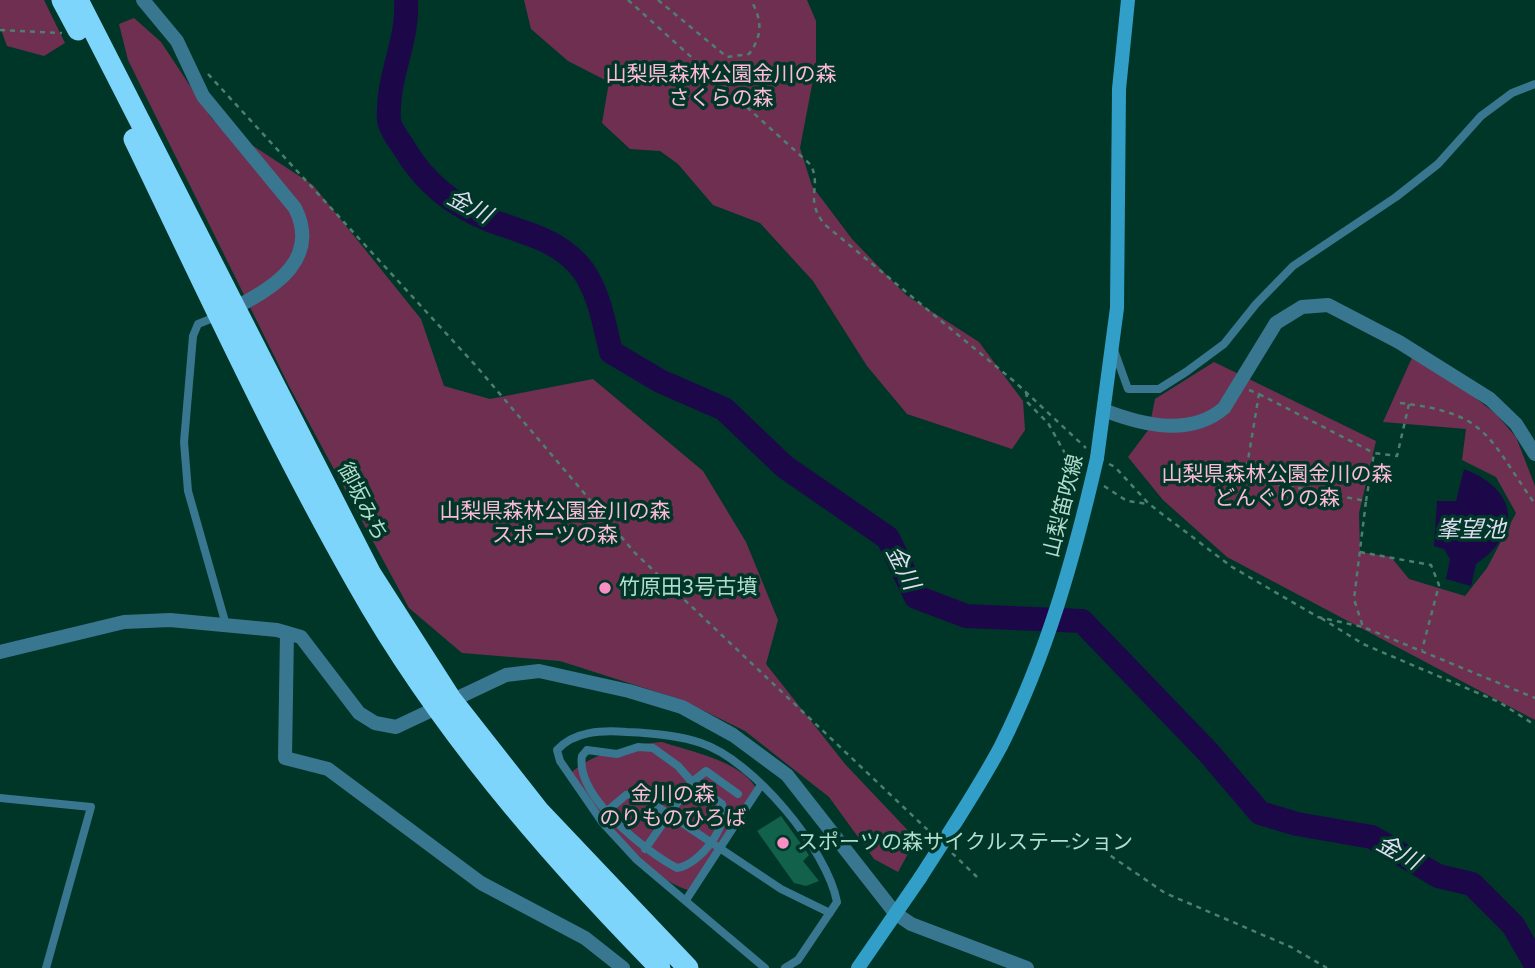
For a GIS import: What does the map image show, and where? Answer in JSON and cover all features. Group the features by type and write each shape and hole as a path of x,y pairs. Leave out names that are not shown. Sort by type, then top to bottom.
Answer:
{"highway":[{"name":"御坂みち","path":"62,0 228,311"},
{"name":"御坂みち","path":"78,0 357,584 555,857 660,968"},
{"name":"御坂みち","path":"444,703 595,872 688,968"},
{"path":"595,872 704,968"}],"main road":[{"name":"山梨笛吹線","path":"858,968 920,878 982,780 1025,695 1068,578 1097,458 1114,349 1118,263 1119,89 1128,0"}],"street":[{"path":"143,0 177,41 203,96 295,208 303,225 297,261 262,294 228,311"},
{"path":"1106,411 1133,421 1164,425 1195,424 1214,416 1224,408 1276,323 1302,307 1328,305 1415,351 1490,399 1516,424 1535,454"},
{"path":"0,652 124,622 170,620 287,633 301,637 359,713 375,723 396,727 506,674 539,671 629,691 681,707 733,735 787,775 895,913 911,924 1027,968"},
{"path":"287,633 285,758 328,769 481,883 585,938 623,968"}],"lane":[{"path":"1114,349 1128,389 1159,389 1168,384 1224,344 1256,304 1293,266 1396,197 1438,164 1481,116 1512,93 1535,84"},
{"path":"226,625 188,491 184,442 192,336 198,324 228,311"},
{"path":"765,968 637,860 602,822 560,761 557,750 573,737 603,730 653,733 702,743 729,758 761,785 803,832 833,883 836,902 798,960 785,968"},
{"path":"638,747 653,748 678,766 692,782 722,804 725,812 710,841 692,864 677,868 645,849 607,811 582,773 582,756 587,750 617,754 638,747"},
{"path":"645,849 692,782 706,771 738,794"},
{"path":"686,900 761,785"},
{"path":"607,811 632,792 781,889 830,913"},
{"path":"0,798 91,807 46,968"}],"path":[{"path":"628,0 811,165 814,172 813,209 824,224 1026,392 1097,458 1115,467 1149,504 1232,566 1363,644 1499,702 1535,725"},
{"path":"658,0 727,57 749,54 757,43 762,19 751,0"},
{"path":"0,30 79,33"},
{"path":"205,71 477,367 635,553 940,841"},
{"path":"1237,385 1374,453 1397,456 1409,404"},
{"path":"1026,392 1028,403 1048,423 1071,464 1082,471"},
{"path":"1259,394 1245,478 1366,501"},
{"path":"1400,403 1439,407 1474,422 1494,440 1535,504"},
{"path":"1363,626 1354,599 1374,453"},
{"path":"1102,485 1127,501 1149,504"},
{"path":"1360,552 1431,565 1439,584 1422,651"},
{"path":"1318,617 1363,626 1535,698"},
{"path":"1066,847 1089,841 1165,893 1291,947 1326,968"},
{"path":"949,850 977,877"}],"green space":[{"path":"0,0 44,0 65,43 44,56 7,46 0,27"},
{"name":"山梨県森林公園金川の森 さくらの森","path":"524,0 807,0 816,21 816,64 800,148 812,186 852,239 906,295 979,342 1023,401 1025,430 1012,449 907,414 867,366 813,281 760,223 713,205 678,164 660,151 630,149 602,123 609,82 568,61 531,29"},
{"name":"山梨県森林公園金川の森 スポーツの森","path":"134,18 161,42 212,119 313,185 421,319 444,386 490,399 593,379 703,471 746,542 778,620 766,664 845,764 916,839 898,872 874,859 829,797 745,731 682,700 560,661 462,653 409,608 289,386 128,60 119,24"},
{"name":"山梨県森林公園金川の森 どんぐりの森","path":"1415,351 1496,414 1516,437 1535,486 1535,720 1227,557 1163,500 1128,457 1149,429 1155,399 1214,362 1376,441 1359,513 1360,552 1391,557 1409,579 1465,596 1487,568 1516,513 1496,477 1462,460 1466,429 1383,422"},
{"name":"金川の森 のりものひろば","path":"662,742 727,764 749,779 756,788 688,890 671,882 638,857 569,775 600,755 637,745"}],"water":[{"name":"峯望池","path":"1464,469 1495,488 1504,499 1508,512 1502,538 1491,552 1476,564 1471,586 1446,579 1450,559 1444,549 1434,546 1437,501 1456,501"}],"building":[{"name":"スポーツの森サイクルステーション","path":"781,816 809,855 803,861 819,881 806,886 794,883 757,831"}],"waterway":[{"name":"金川","path":"406,0 404,30 389,104 389,120 395,134 421,172 453,201 492,221 538,237 577,263 595,293 611,352 660,381 724,409 785,467 888,538 916,597 966,616 1082,621 1208,752 1260,813 1297,824 1372,837 1438,876 1472,884 1513,925 1535,963"}],"place":[{"name":"竹原田3号古墳","path":"605,588"},
{"name":"スポーツの森サイクルステーション","path":"783,843"}]}
